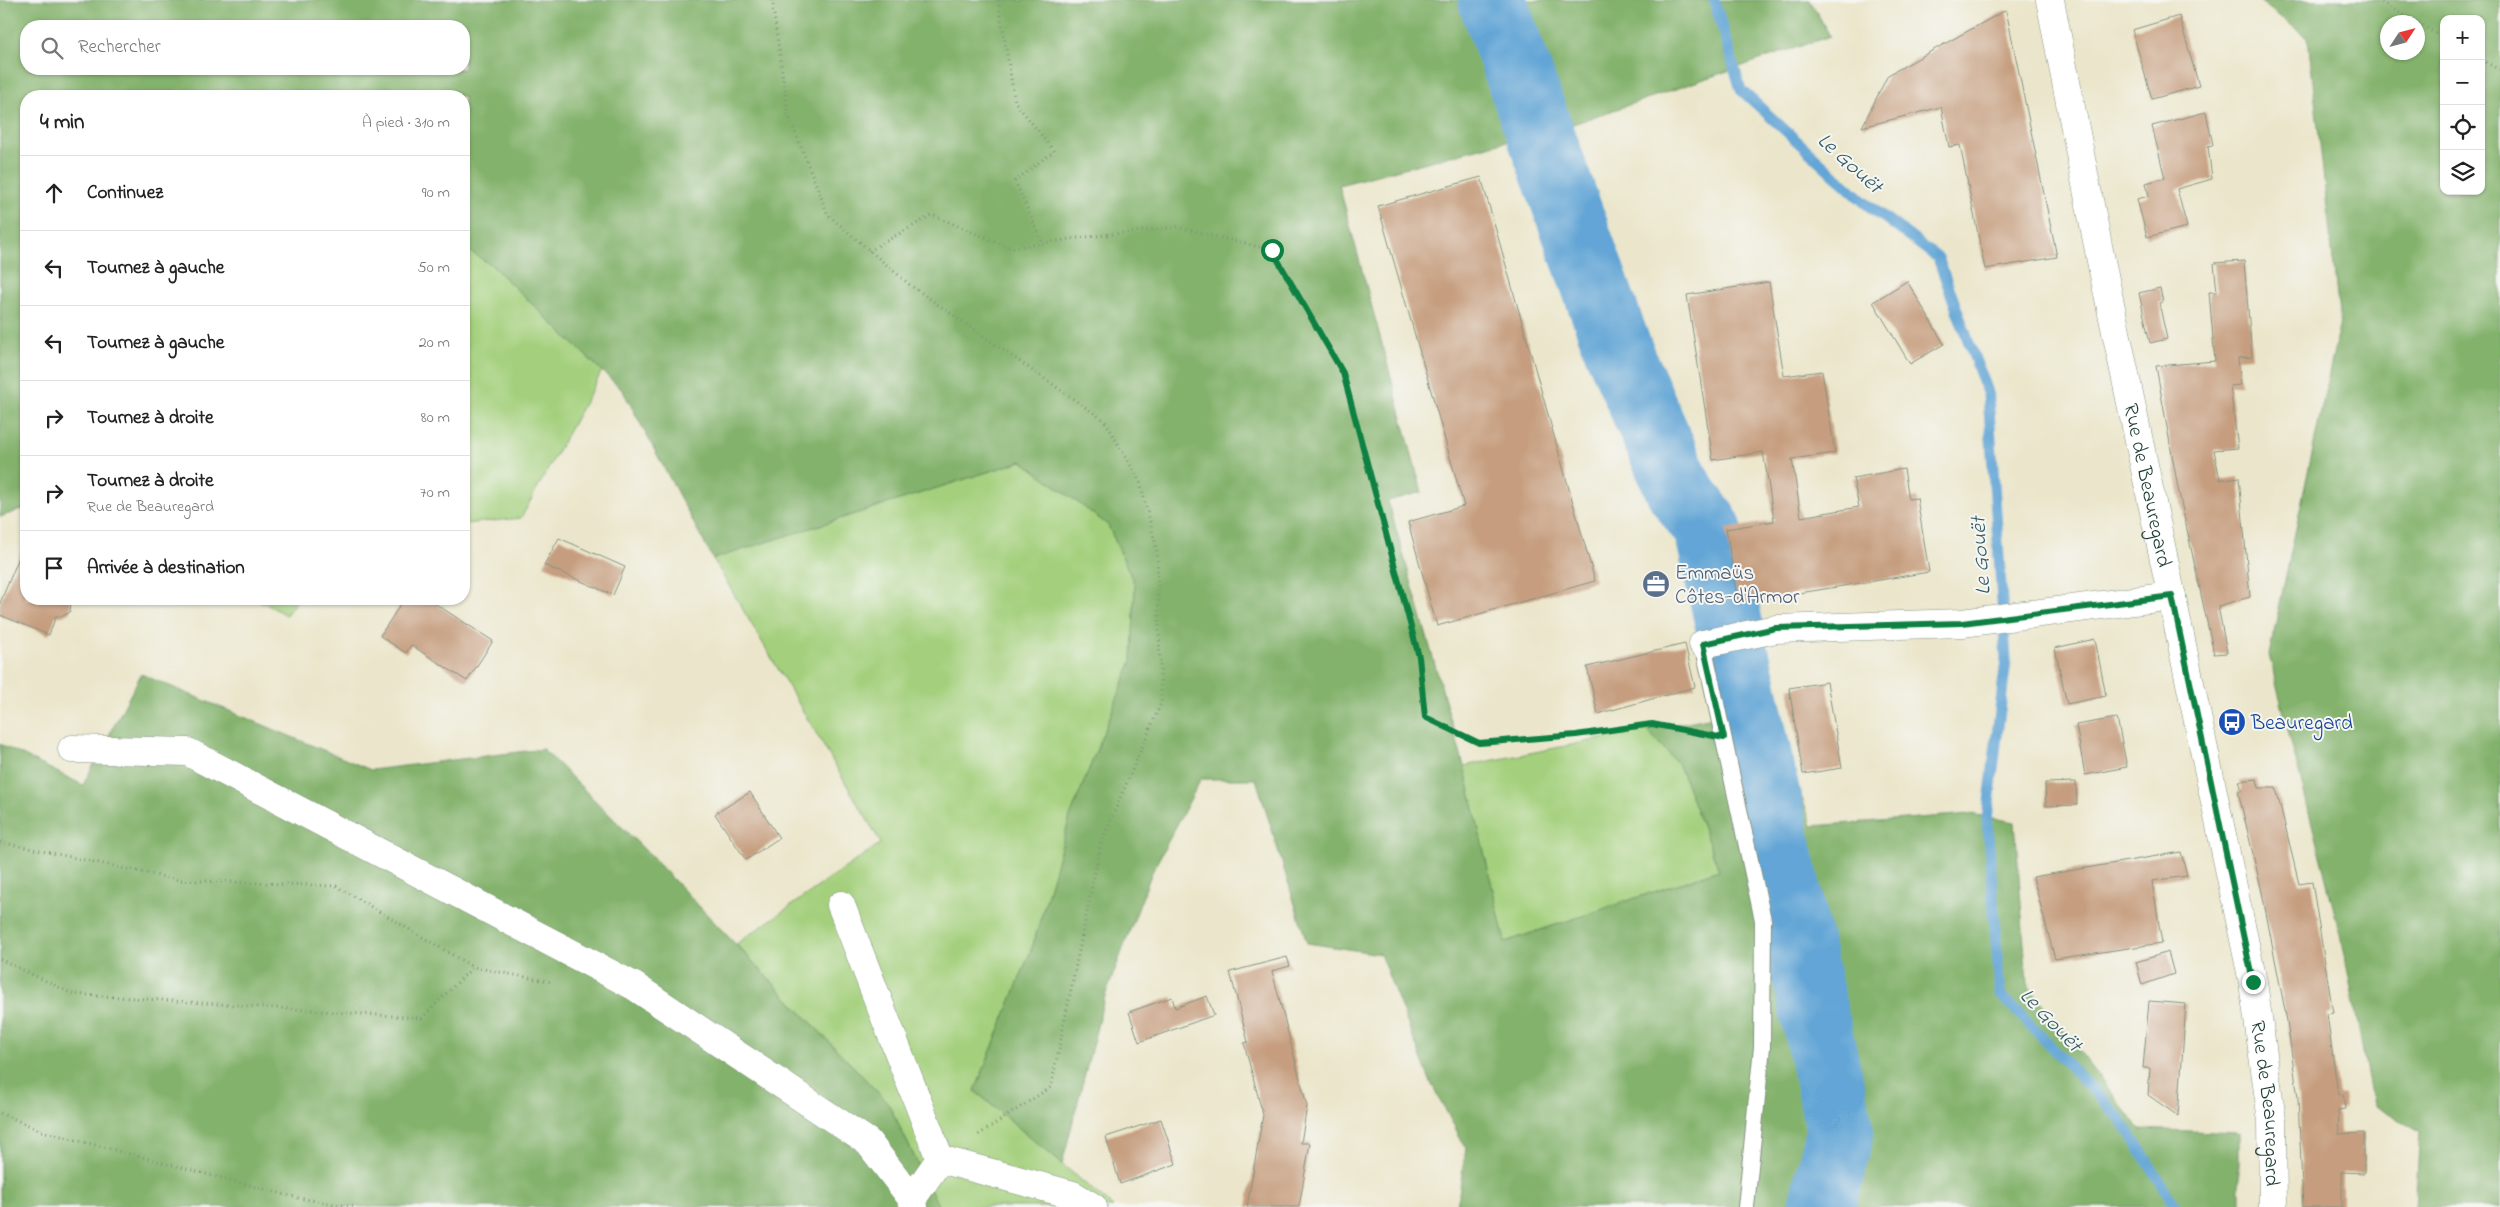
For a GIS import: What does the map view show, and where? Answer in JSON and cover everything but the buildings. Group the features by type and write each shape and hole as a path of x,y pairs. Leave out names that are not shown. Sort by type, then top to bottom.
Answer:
{"street":[{"name":"Rue de Beauregard","path":"2050,0 2100,256 2253,982 2272,1121 2273,1207"},
{"path":"1703,644 1776,628 1962,623 2172,596"},
{"path":"72,749 188,752 634,986 868,1142 913,1203 940,1159"},
{"path":"841,905 940,1159"},
{"path":"940,1159 1073,1195 1093,1207"}],"lane":[{"path":"1703,644 1763,920 1762,1047 1746,1207"}],"path":[{"path":"772,0 788,114 828,215 910,285 1105,420 1140,482 1157,550 1161,703 1101,843 1051,1087 940,1159"},
{"path":"998,0 1016,102 1054,151 1015,182 1042,243"},
{"path":"2378,0 2403,15"},
{"path":"2425,27 2440,36"},
{"path":"2485,62 2500,70"},
{"path":"869,251 932,215 1011,248 1178,227 1272,250 1343,373 1419,657 1425,717 1479,743 1576,735 1652,724 1724,738"},
{"path":"0,842 179,880 336,886 473,967 558,984"},
{"path":"0,959 73,994 422,1018 473,967"},
{"path":"0,1113 42,1130 184,1168 298,1198 354,1207"}],"green space":[{"path":"0,0 1810,0 1830,36 1576,123 1339,185 1422,492 1388,501 1464,766 1505,942 1719,870 1679,765 1647,730 1769,706 1812,826 1971,814 2015,822 2027,984 2140,1129 2239,1133 2239,1207 1457,1207 1466,1148 1431,1083 1380,954 1307,943 1256,779 1201,779 1152,872 1104,999 1062,1164 975,1091 1033,945 1070,817 1132,661 1135,585 1108,525 1022,461 713,559 623,391 490,264 470,252 470,90 20,90 20,510 0,517"},
{"path":"2258,0 2500,0 2500,1207 2415,1207 2420,1132 2373,1105 2343,946 2269,655 2340,322 2308,38"},
{"path":"470,252 490,264 602,371 521,518 470,523"},
{"path":"1022,461 1108,525 1135,585 1132,661 1070,817 1033,945 975,1091 1113,1207 939,1207 888,1103 736,944 881,843 713,559"},
{"path":"268,605 294,605 286,615"},
{"path":"141,674 371,770 543,749 647,852 888,1103 939,1207 0,1207 0,744 83,785"},
{"path":"1647,730 1679,765 1719,870 1505,942 1464,766"}],"waterway":[{"path":"1492,0 1618,349 1679,489 1708,529 1840,1131 1822,1207"},
{"name":"Le Gouët","path":"1714,0 1741,90 1864,202 1938,258 1988,395 2006,660 1987,819 2000,994 2120,1118 2176,1207"}],"place":[{"name":"Emmaüs Côtes-d'Armor","path":"1656,584"},
{"name":"Beauregard","path":"2232,722"}],"route":[{"path":"1272,250 1343,373 1419,657 1425,717 1479,743 1576,735 1652,724 1724,738 1703,644 1776,628 1962,623 2172,596 2253,982"}]}
